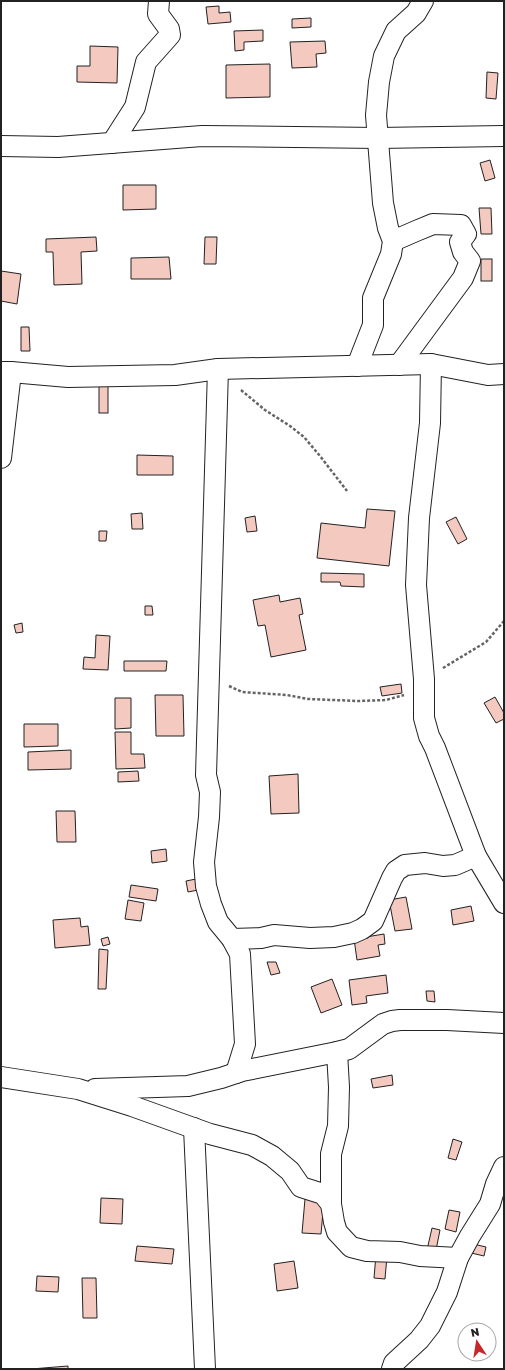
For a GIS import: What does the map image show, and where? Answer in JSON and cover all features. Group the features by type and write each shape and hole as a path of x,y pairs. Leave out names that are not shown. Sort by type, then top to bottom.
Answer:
{"street":[{"path":"112,143 135,107 146,62 170,34 169,29 158,14 159,1"},
{"path":"357,366 373,325 373,298 391,254 393,241 388,228 383,203 376,115 379,82 384,56 396,31 416,13 423,1"},
{"path":"1,146 58,147 202,136 378,138 504,136"},
{"path":"393,241 433,224 461,225 466,234 460,242 463,252 470,261 463,278 399,365"},
{"path":"431,364 430,423 419,518 416,585 424,679 424,718 429,736 435,748 476,856 504,903"},
{"path":"1,458 6,372 68,377 175,375 218,370 431,364 488,375 504,374"},
{"path":"218,370 206,775 210,792 204,862 206,886 218,922 232,939 240,954 245,1044 236,1073"},
{"path":"232,939 262,938 274,935 310,938 334,937 352,933 362,929 373,921 396,871 405,865 426,863 443,866 455,865 476,856"},
{"path":"78,1089 188,1086 236,1073 349,1049 383,1024 392,1021 447,1020 504,1023"},
{"path":"337,1052 339,1087 338,1126 331,1154 331,1204 337,1232 351,1247 367,1251 400,1252 420,1256 458,1258"},
{"path":"1,1077 78,1089 194,1128 252,1145 272,1156 290,1171 301,1187 323,1194 331,1204"},
{"path":"194,1128 205,1369"},
{"path":"392,1369 394,1363 430,1326 446,1292 458,1258 490,1204 496,1184 504,1167"}],"path":[{"path":"218,370 254,402 304,437 347,491"},
{"path":"209,676 242,692 287,696 308,700 386,700 407,694 416,688 424,679 486,642 504,621"}],"building":[{"path":"219,6 219,13 230,12 231,22 208,24 206,7"},
{"path":"311,18 311,27 292,28 292,19"},
{"path":"263,30 263,41 244,42 244,50 235,51 234,31"},
{"path":"325,41 326,53 316,54 317,67 292,68 290,42"},
{"path":"90,46 118,47 117,83 77,82 77,66 90,66"},
{"path":"270,64 270,97 226,98 226,65"},
{"path":"487,72 498,73 496,99 486,98"},
{"path":"490,160 495,178 485,181 480,163"},
{"path":"123,185 156,185 156,209 123,210"},
{"path":"479,208 491,208 492,234 481,234"},
{"path":"96,237 97,251 81,252 82,284 54,285 53,252 46,252 46,239"},
{"path":"205,237 217,237 216,264 204,264"},
{"path":"169,257 171,279 131,279 131,258"},
{"path":"481,259 492,259 492,281 481,281"},
{"path":"1,271 21,274 17,304 1,301"},
{"path":"21,327 29,327 30,351 21,351"},
{"path":"99,385 108,385 108,413 99,413"},
{"path":"137,455 173,456 173,475 137,475"},
{"path":"367,509 395,511 389,566 317,558 321,523 365,528"},
{"path":"142,513 143,529 132,529 131,514"},
{"path":"255,516 257,531 247,532 245,518"},
{"path":"456,517 467,539 458,544 446,522"},
{"path":"99,531 107,531 106,541 99,541"},
{"path":"321,573 364,574 364,587 341,586 340,582 321,582"},
{"path":"279,595 280,602 300,598 303,614 299,615 306,650 271,657 265,625 258,626 253,600"},
{"path":"145,606 152,606 153,615 145,615"},
{"path":"22,623 23,632 16,633 14,625"},
{"path":"96,635 110,636 108,670 83,669 84,657 95,658"},
{"path":"124,661 167,661 166,671 124,671"},
{"path":"401,684 402,693 382,696 380,687"},
{"path":"155,695 183,695 184,736 156,736"},
{"path":"495,697 504,713 504,719 496,723 484,703"},
{"path":"115,698 131,698 131,728 115,729"},
{"path":"24,724 58,724 58,746 24,747"},
{"path":"115,732 131,732 131,754 144,754 145,768 116,769"},
{"path":"71,750 71,769 28,770 28,752"},
{"path":"138,771 139,781 118,782 118,772"},
{"path":"298,774 299,813 271,814 269,776"},
{"path":"56,811 75,811 76,842 57,842"},
{"path":"166,849 167,861 152,863 151,851"},
{"path":"196,879 198,890 188,892 186,881"},
{"path":"131,885 158,889 156,901 129,897"},
{"path":"406,897 412,929 395,931 389,900"},
{"path":"128,900 144,903 141,921 125,919"},
{"path":"471,906 474,921 453,925 451,910"},
{"path":"80,918 81,927 88,926 90,945 55,948 53,920"},
{"path":"384,934 385,944 378,945 380,956 357,960 354,939"},
{"path":"108,937 110,944 103,946 101,939"},
{"path":"99,949 108,950 106,989 98,989"},
{"path":"267,962 276,962 280,973 271,975"},
{"path":"386,975 388,993 366,996 367,1003 352,1005 349,980"},
{"path":"332,979 342,1005 321,1013 311,987"},
{"path":"426,991 434,991 435,1002 427,1001"},
{"path":"392,1075 393,1085 373,1088 371,1079"},
{"path":"453,1139 462,1142 456,1160 448,1158"},
{"path":"101,1198 123,1199 122,1224 100,1223"},
{"path":"305,1199 324,1201 321,1234 302,1233"},
{"path":"449,1210 460,1212 456,1232 445,1229"},
{"path":"432,1228 440,1230 436,1250 427,1250"},
{"path":"469,1243 486,1247 484,1256 467,1252"},
{"path":"137,1246 174,1249 172,1264 135,1261"},
{"path":"376,1255 387,1256 385,1279 374,1278"},
{"path":"294,1261 298,1288 277,1291 274,1264"},
{"path":"37,1276 59,1277 58,1292 36,1291"},
{"path":"82,1278 96,1278 97,1318 83,1318"},
{"path":"68,1366 68,1369 31,1369"}]}
